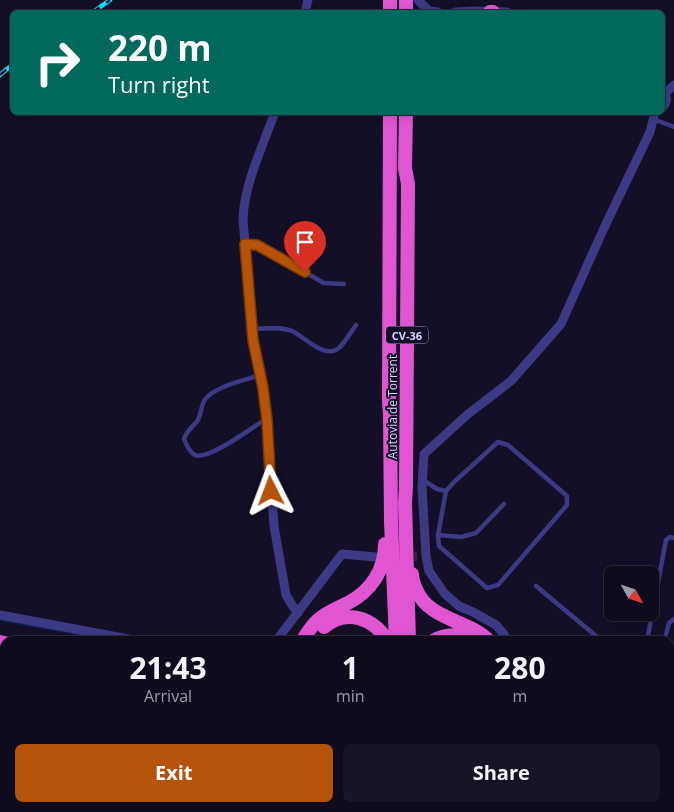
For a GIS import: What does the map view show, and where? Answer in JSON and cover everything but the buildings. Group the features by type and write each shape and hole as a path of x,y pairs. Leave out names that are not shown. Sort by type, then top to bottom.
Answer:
{"highway":[{"name":"Autovia de Torrent","path":"390,115 388,399 396,636"},
{"name":"Autovia de Torrent","path":"406,115 405,168 408,184 405,503 409,636"},
{"path":"408,184 412,167 412,115"},
{"path":"306,636 318,619 360,595 370,586 383,563 385,550 384,417 388,399"},
{"path":"406,486 410,503 412,579 419,596 434,611 477,631 484,636"},
{"path":"315,636 331,621 351,617 361,618 376,626 384,636"},
{"path":"448,636 462,636"}],"street":[{"path":"418,0 428,10"},
{"path":"274,115 248,186 244,202 243,219 253,340 263,388 267,420 274,526 286,595 298,613"},
{"path":"505,636 496,625 459,606 445,594 421,556 424,454 468,414 511,381 561,324 650,132 654,116"},
{"path":"280,636 342,554 376,557"},
{"path":"0,615 112,636"}],"lane":[{"path":"654,116 674,127"},
{"path":"245,244 257,245 324,283 344,284"},
{"path":"252,329 291,330 323,351 330,352 336,351 341,346 356,324"},
{"path":"260,375 216,390 208,396 203,403 197,420 186,433 184,439 191,452 196,456 202,456 217,451 267,420"},
{"path":"498,442 508,445 567,496 567,505 498,585 487,588 438,546 438,535 446,491 498,442"},
{"path":"423,479 437,489 446,491"},
{"path":"438,535 461,537 476,533 504,504"},
{"path":"648,636 666,540 670,537 674,538"},
{"path":"536,586 596,636"},
{"path":"666,634 669,622 674,618"}],"waterway":[{"path":"0,620 88,636"}],"tunnel":[{"path":"401,557 417,556"}],"railway":[{"path":"96,10 110,0"},
{"path":"0,75 10,67"}],"route":[{"path":"271,491 267,420 263,388 253,340 245,244 257,245 305,272"}]}
